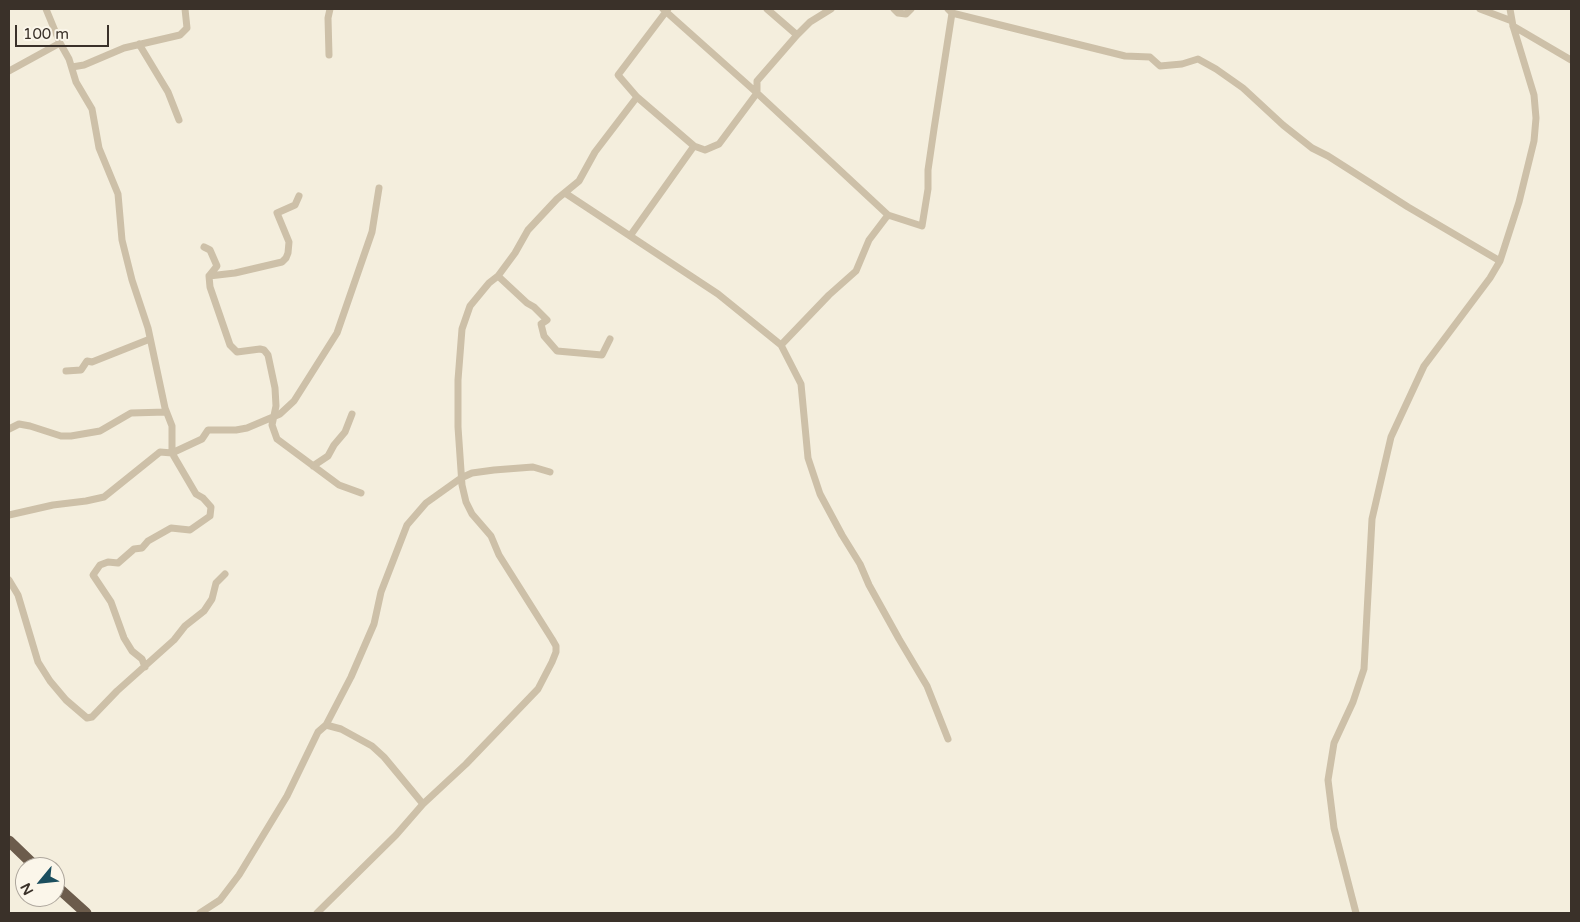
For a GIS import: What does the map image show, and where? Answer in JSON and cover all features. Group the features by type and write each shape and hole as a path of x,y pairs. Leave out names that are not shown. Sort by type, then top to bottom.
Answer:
{"highway":[{"path":"9,841 26,857"},
{"path":"65,894 86,913"}],"street":[{"path":"46,9 60,44 72,67 76,82 92,109 99,148 118,194 122,240 150,339 166,412 172,426 172,453 196,494 203,498 211,507 210,516 190,530 171,528 148,541 142,548 134,549 118,563 108,562 100,565 93,575 111,602 124,638 132,651 142,659 145,667"},
{"path":"72,67 84,65 124,48 180,35 188,24 185,9"},
{"path":"329,55 328,18 330,9"},
{"path":"767,9 797,35"},
{"path":"832,9 810,22 797,35 757,81 757,93 720,144 705,150 694,146 637,97 618,75 665,10 757,93 888,216 922,226 950,11 1125,56 1150,58 1160,66 1182,64 1198,59 1243,88 1283,125 1312,148 1328,156 1408,207 1500,260"},
{"path":"894,9 898,13 906,14 911,9"},
{"path":"1480,9 1512,23 1571,60"},
{"path":"1356,913 1334,828 1328,780 1334,743 1353,702 1364,669 1372,519 1391,437 1424,366 1490,278 1500,260 1519,202 1534,142 1536,118 1534,96 1512,23 1510,9"},
{"path":"9,71 60,44"},
{"path":"140,44 168,92 179,120"},
{"path":"316,913 396,835 422,804 466,764 538,689 547,674 556,652 556,646 510,569 499,555 491,536 472,514 466,502 461,478 458,396 462,330 470,306 489,283 498,276 528,230 579,181 595,152 637,97"},
{"path":"630,236 694,146"},
{"path":"9,515 53,505 104,497 160,452 172,453 202,439 208,430 247,428 280,414 294,401 337,333 372,232 379,188"},
{"path":"565,193 718,294 781,345 801,384 808,458 820,494 860,564 869,585 899,639 927,686 948,739"},
{"path":"210,276 235,273 282,262 288,253 289,242 277,213 295,205 298,196"},
{"path":"781,345 856,270 869,240 888,216"},
{"path":"204,247 210,250 217,266 210,276 212,293 230,345 237,352 260,349 268,354 275,388 275,417 272,425 277,439 339,485 361,493"},
{"path":"498,276 547,320 541,324 544,336 557,351 602,355 610,339"},
{"path":"66,371 81,370 87,361 92,362 150,339"},
{"path":"9,429 19,424 61,436 71,436 100,431 131,413 166,412"},
{"path":"313,466 328,456 345,432 352,414"},
{"path":"200,913 220,900 240,875 287,796 318,732 326,725 351,678 374,624 381,592 407,525 426,503 461,478 484,471 509,468 533,467 550,472"},
{"path":"9,580 18,595 38,662 50,681 66,700 87,718 92,717 116,691 145,667 152,658 174,640 185,626 204,611 212,600 216,583 225,574"},
{"path":"326,725 341,729 372,746 384,757 422,804"}]}
